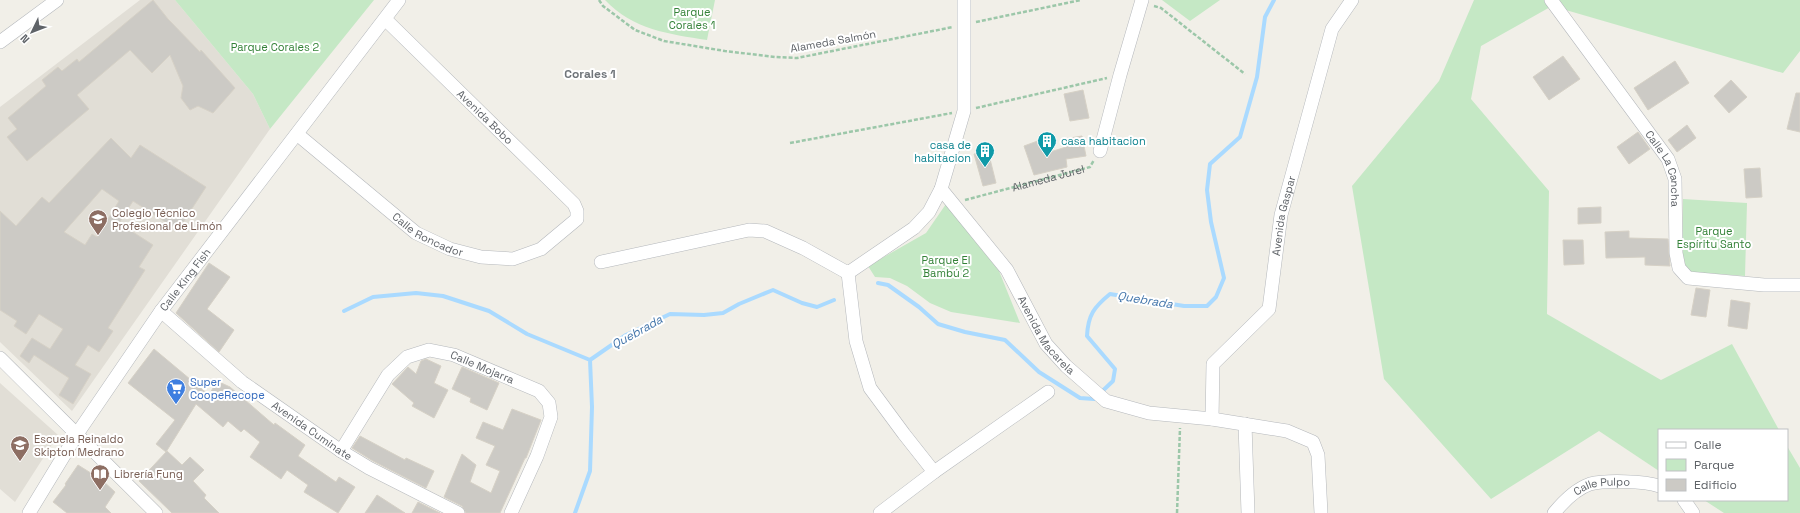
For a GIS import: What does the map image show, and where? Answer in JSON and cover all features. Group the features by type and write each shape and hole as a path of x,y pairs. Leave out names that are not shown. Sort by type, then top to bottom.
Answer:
{"street":[{"path":"0,42 41,4 57,0"},
{"path":"848,273 914,228 929,212 942,189 964,111 964,0"},
{"path":"1100,151 1142,0"},
{"name":"Avenida Gaspar","path":"1212,419 1213,364 1269,309 1282,215 1332,29 1352,0"},
{"name":"Calle La Cancha","path":"1551,0 1668,159 1675,179 1676,253 1679,268 1688,278 1764,285 1800,285"},
{"name":"Calle King Fish","path":"29,513 77,434 161,311 398,1"},
{"name":"Avenida Bobo","path":"385,19 574,204 578,211 577,219"},
{"name":"Calle Roncador","path":"297,134 416,233 450,249 481,257 513,259 541,250 577,219"},
{"name":"Avenida Macarela","path":"942,189 1007,270 1046,344 1066,366 1092,387 1106,401 1149,413 1212,419 1287,431 1313,442 1318,455 1320,513"},
{"path":"601,262 749,230 765,231 802,248 848,273"},
{"path":"848,273 856,341 870,388 934,472"},
{"name":"Avenida Cuminate","path":"161,311 242,382 341,452 368,468 458,513"},
{"name":"Calle Mojarra","path":"341,452 388,375 407,356 429,350 454,355 539,391 549,403 551,416 537,456 511,513"},
{"path":"0,358 156,513"},
{"path":"880,513 934,472 1048,392"},
{"path":"1245,424 1248,513"},
{"name":"Calle Pulpo","path":"1554,513 1569,497 1590,484 1621,482 1658,486"},
{"path":"1685,501 1693,513"}],"path":[{"name":"Alameda Salmón","path":"599,0 603,6 635,30 664,41 775,57 797,58 1081,0"},
{"path":"1142,0 1161,8 1245,74"},
{"name":"Alameda Jurel","path":"953,203 1090,166 1100,151"},
{"path":"1177,513 1180,416"}],"shaded area":[{"name":"Colegio Técnico Profesional de Limón","path":"140,0 175,0 253,94 270,129 72,411 0,342 0,107"},
{"name":"Escuela Reinaldo Skipton Medrano","path":"0,383 58,435 15,502 0,489"}],"green space":[{"name":"Parque Corales 2","path":"175,0 374,0 270,129 253,94"},
{"name":"Parque Corales 1","path":"605,0 715,0 707,40 665,33 652,29 627,18"},
{"path":"1162,0 1220,0 1190,21"},
{"path":"1474,0 1800,0 1800,51 1783,73 1552,6 1481,46 1471,99 1549,191 1547,314 1661,380 1732,344 1778,429 1658,429 1658,470 1599,431 1491,499 1384,379 1352,186 1439,81"},
{"name":"Parque Espíritu Santo","path":"1683,199 1747,203 1745,276 1691,272 1686,268 1682,259"},
{"name":"Parque El Bambú 2","path":"946,204 999,271 1020,323 951,312 930,303 907,286 890,278 875,277 868,266 926,233"},
{"path":"1788,448 1800,468 1800,513 1724,513 1706,501 1788,501"}],"building":[{"path":"153,0 168,19 200,52 201,50 235,88 213,113 198,106 190,110 181,98 183,86 170,55 152,73 130,50 77,95 89,109 27,161 7,137 17,129 8,118 46,86 42,80 58,67 62,71 77,59 79,62"},
{"path":"1563,56 1580,79 1549,100 1533,77"},
{"path":"1675,61 1689,83 1648,110 1634,88"},
{"path":"1731,80 1747,97 1729,113 1714,96"},
{"name":"casa habitacion","path":"1083,90 1089,118 1070,121 1064,94"},
{"path":"1796,93 1800,93 1800,132 1787,129"},
{"path":"1687,125 1696,138 1677,152 1668,140"},
{"path":"1638,132 1650,149 1629,164 1617,147"},
{"name":"casa habitacion","path":"1082,136 1086,156 1066,159 1067,167 1034,175 1024,146 1043,139 1047,153 1066,147 1064,139"},
{"path":"111,138 131,158 140,145 206,187 178,230 133,201 119,223 153,245 139,267 145,270 108,328 113,331 99,352 88,345 75,365 91,374 73,404 59,395 69,378 34,355 29,363 20,356 32,338 50,349 63,329 39,314 26,334 14,326 17,321 0,310 0,211 16,226 42,197 49,203","holes":["102,189 119,201 97,237 92,234 85,245 64,232"]},
{"name":"casa de habitacion","path":"988,151 996,183 983,186 974,154"},
{"path":"1760,168 1762,197 1746,198 1744,169"},
{"path":"1601,207 1601,223 1578,224 1578,208"},
{"path":"1629,231 1629,238 1668,239 1670,266 1645,265 1645,257 1606,258 1605,232"},
{"path":"1563,240 1583,240 1584,264 1564,265"},
{"path":"209,263 230,277 207,309 234,330 219,352 176,313"},
{"path":"1696,288 1710,290 1706,317 1691,315"},
{"path":"1731,300 1750,303 1747,329 1728,326"},
{"path":"154,349 209,395 217,381 230,387 274,425 275,423 305,445 298,456 336,482 339,477 355,487 338,513 304,492 308,485 287,470 281,479 250,457 260,442 244,429 241,432 228,421 223,427 196,404 166,452 156,444 175,420 128,383"},
{"path":"426,359 441,366 434,383 448,390 434,418 412,406 414,403 392,384 408,367 416,374 421,361"},
{"path":"462,367 499,383 487,410 470,402 471,398 452,389"},
{"path":"512,409 541,420 526,458 500,513 466,513 462,506 444,497 462,454 476,465 470,482 491,493 500,471 486,465 495,446 476,438 483,422 503,430"},
{"path":"360,436 405,460 406,458 434,471 426,488 373,461 352,448"},
{"path":"167,451 182,465 190,457 204,470 193,481 206,495 204,498 219,513 172,513 139,481"},
{"path":"78,465 102,480 115,492 105,507 111,513 67,513 53,502 66,485 65,484"},
{"path":"377,495 405,513 365,513"},
{"path":"418,502 440,513 412,513"}],"waterway":[{"name":"Quebrada","path":"878,283 888,285 919,307 938,324 965,332 1005,340 1039,372 1080,398 1094,399 1113,381 1115,369 1087,336 1089,322 1090,317 1096,307 1110,294 1184,306 1207,306 1216,297 1224,278 1211,222 1207,190 1210,164 1240,137 1257,77 1265,17 1274,0"},
{"name":"Quebrada","path":"590,360 626,335 670,314 704,315 723,313 739,304 773,290 802,303 817,307 834,300"},
{"path":"344,311 373,297 416,293 443,296 489,311 527,334 590,360"},
{"name":"Quebrada","path":"575,513 590,471 592,407 590,360"}],"place":[{"name":"casa habitacion","path":"1047,158"},
{"name":"casa de habitacion","path":"985,168"},
{"name":"Colegio Técnico Profesional de Limón","path":"98,236"},
{"name":"Super CoopeRecope","path":"176,405"},
{"name":"Escuela Reinaldo Skipton Medrano","path":"20,462"},
{"name":"Librería Fung","path":"100,491"}],"district":[{"name":"Corales 1","path":"590,74"}]}
